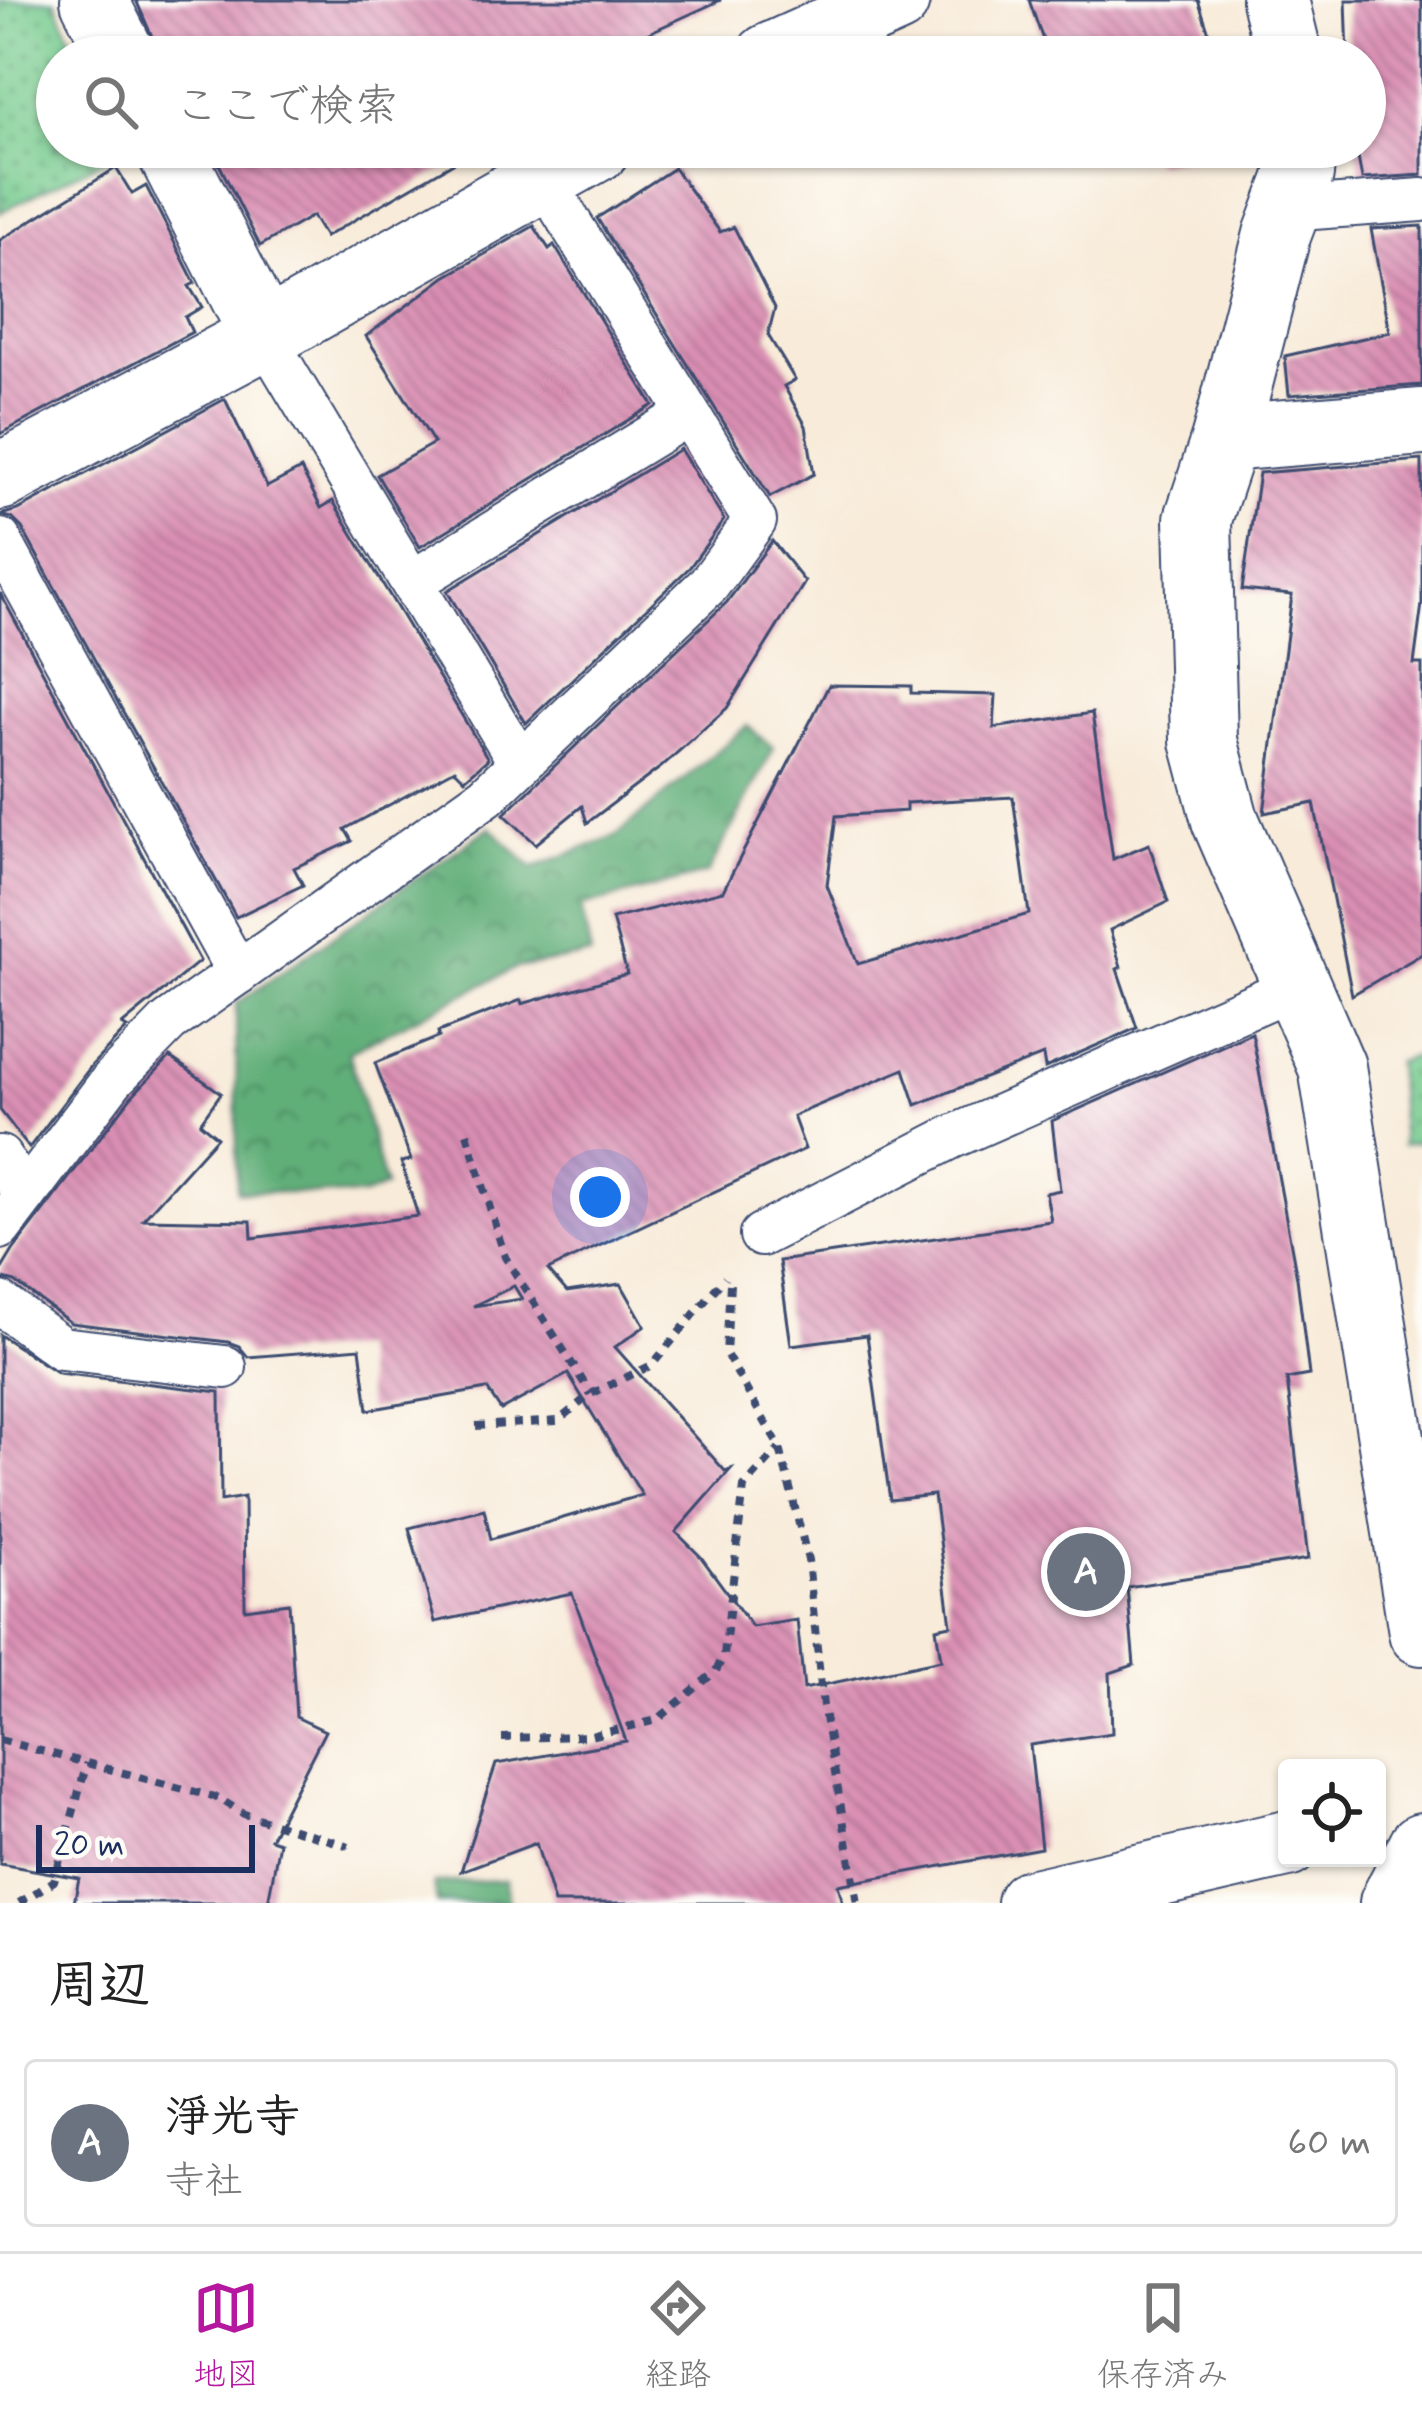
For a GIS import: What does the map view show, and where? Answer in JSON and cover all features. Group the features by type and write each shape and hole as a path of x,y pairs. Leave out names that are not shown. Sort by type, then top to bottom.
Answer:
{"street":[{"path":"94,0 112,36"},
{"path":"816,36 896,0"},
{"path":"1275,0 1284,36"},
{"path":"179,168 264,336"},
{"path":"0,477 264,336 561,168"},
{"path":"1300,168 1198,519 1204,741 1225,820 1332,1067 1422,1632"},
{"path":"1225,439 1422,422"},
{"path":"1386,1822 1422,1814"},
{"path":"1030,1903 1278,1846"},
{"path":"1393,1903 1422,1846"}],"lane":[{"path":"13,1212 112,1080 169,1022 486,796 710,584 755,521 688,414 572,168"},
{"path":"1286,210 1422,200"},
{"path":"264,336 520,763"},
{"path":"412,583 688,414"},
{"path":"0,540 238,973"},
{"path":"761,1235 950,1138 1296,986"},
{"path":"0,1157 13,1212"},
{"path":"0,1304 61,1348 225,1367"}],"path":[{"path":"467,1133 505,1257 590,1394"},
{"path":"476,1426 558,1421 590,1394 652,1365 730,1271 726,1354 780,1448 808,1560 823,1706 858,1903"},
{"path":"502,1738 590,1736 657,1720 716,1671 724,1655 744,1487 780,1448"},
{"path":"0,1740 218,1798 244,1814 349,1846"},
{"path":"20,1903 54,1881 87,1762"}],"green space":[{"path":"0,0 55,0 70,36 36,36 36,168 88,168 0,212"},
{"path":"747,726 774,748 708,873 581,907 591,955 516,968 349,1052 385,1187 364,1196 237,1191 236,1004 490,827 533,868 617,835"},
{"path":"1422,1054 1422,1142 1402,1145 1396,1062"},
{"path":"505,1880 509,1903 437,1903 434,1883"}],"building":[{"path":"136,0 721,0 642,36 152,36"},
{"path":"1029,0 1198,0 1210,36 1042,36"},
{"path":"1346,0 1422,0 1422,175 1362,179 1360,168 1386,168 1386,36 1347,36"},
{"path":"116,168 132,194 146,186 195,283 189,286 202,307 185,317 192,332 0,434 0,240"},
{"path":"221,168 445,168 325,237 312,216 260,246"},
{"path":"674,168 720,232 734,227 775,308 768,335 795,380 784,386 806,426 814,474 770,497 597,218"},
{"path":"534,226 549,249 554,245 653,405 420,547 377,475 434,443 366,336 445,277"},
{"path":"1422,226 1422,385 1289,395 1285,356 1390,332 1371,229"},
{"path":"225,399 267,487 301,469 321,508 333,501 488,759 465,779 455,769 345,829 352,841 294,868 303,885 236,917 22,528 0,515 18,510"},
{"path":"680,449 724,520 690,567 526,723 447,591"},
{"path":"1422,460 1422,604 1414,664 1422,664 1422,954 1352,995 1314,803 1264,813 1292,595 1242,590 1259,473"},
{"path":"772,541 805,582 727,708 661,767 587,823 582,806 536,844 504,814 727,602"},
{"path":"0,593 200,961 122,1025 127,1028 92,1065 29,1148 0,1110"},
{"path":"829,685 911,686 911,693 996,695 994,728 1092,713 1113,859 1149,844 1168,902 1110,930 1121,967 1117,969 1137,1028 1045,1068 1043,1055 916,1105 904,1069 793,1116 805,1149 548,1270 567,1292 621,1284 645,1326 615,1347 725,1471 731,1469 676,1532 701,1557 752,1627 797,1620 804,1689 941,1660 936,1628 951,1625 934,1495 890,1500 867,1335 791,1345 779,1261 1051,1221 1046,1193 1060,1190 1052,1121 1252,1033 1297,1278 1309,1375 1287,1379 1308,1559 1127,1587 1134,1665 1110,1673 1112,1733 1030,1745 1041,1848 838,1885 843,1903 554,1903 536,1843 461,1871 496,1764 626,1741 572,1593 435,1622 409,1528 484,1509 491,1539 642,1495 568,1374 501,1410 487,1389 368,1410 360,1348 248,1357 228,1342 71,1323 15,1282 0,1278 0,1272 131,1097 170,1057 221,1093 200,1123 217,1137 143,1219 251,1221 252,1238 418,1216 401,1162 411,1160 375,1063 521,1000 522,1004 627,974 612,919 723,891","holes":["1013,797 1029,914 858,964 827,885 836,816 906,811 906,803","514,1286 522,1299 473,1306"]},
{"path":"0,1335 58,1373 220,1392 221,1501 244,1497 245,1609 289,1603 296,1717 325,1731 270,1839 279,1842 268,1903 74,1903 79,1878 0,1864"}],"place":[{"name":"淨光寺","path":"1086,1572"}]}
